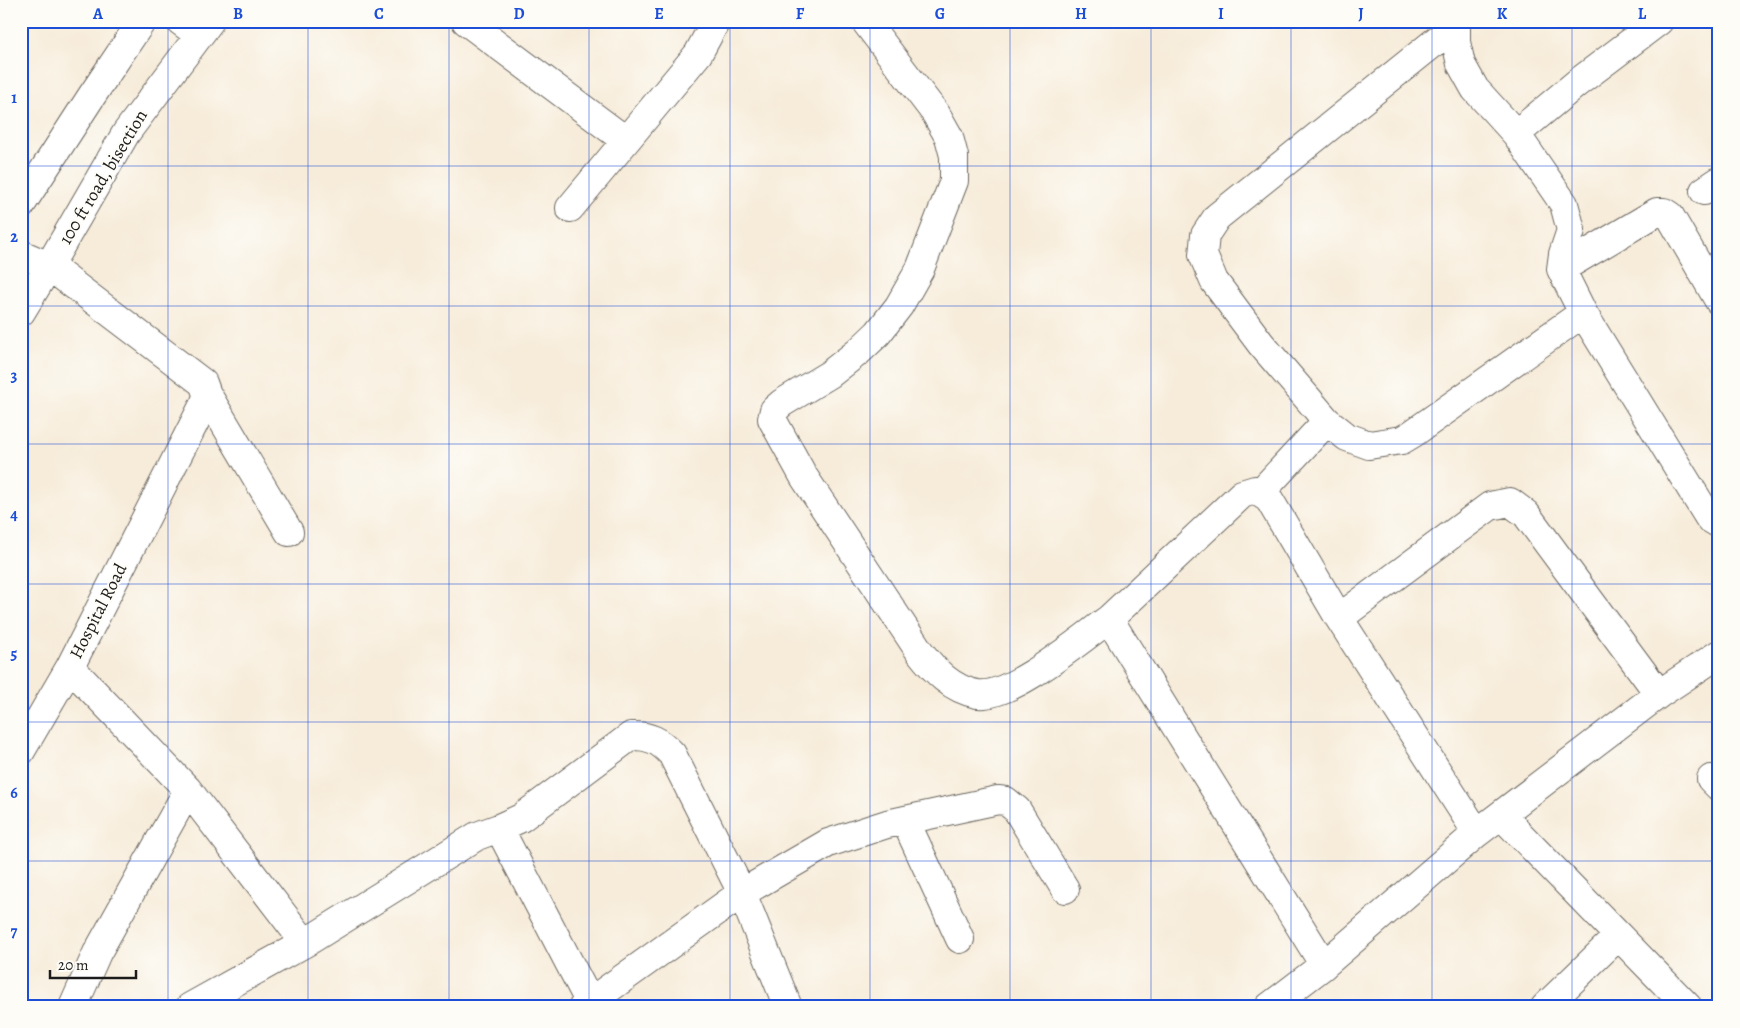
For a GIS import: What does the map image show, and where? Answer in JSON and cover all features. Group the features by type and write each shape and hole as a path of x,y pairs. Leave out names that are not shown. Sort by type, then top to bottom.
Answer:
{"street":[{"path":"21,206 142,21"},
{"path":"466,21 625,140"},
{"path":"570,208 698,54 716,21"},
{"path":"865,21 936,114 949,137 954,156 954,181 920,269 899,306 878,333 858,352 830,374 782,403 774,410 772,419 804,477 920,652 936,672 956,687 978,694 1004,689 1024,680 1109,619 1242,494 1255,490 1269,499 1339,618 1477,833"},
{"path":"1516,134 1577,83 1658,21"},
{"path":"1456,23 1456,42 1460,64 1474,89 1516,134 1564,204 1571,230 1563,254 1561,269 1583,313 1709,518 1719,524"},
{"path":"1456,23 1217,217 1205,235 1204,255 1214,281 1261,344 1327,421 1347,437 1369,445 1402,440 1583,313"},
{"name":"100 ft road, bisection","path":"21,312 126,133 197,26"},
{"path":"1561,269 1657,212 1664,212 1670,216 1719,301"},
{"path":"21,254 49,266 203,383 207,394 288,532"},
{"name":"Hospital Road","path":"207,394 206,400 70,667 188,790 306,943"},
{"path":"1260,493 1327,421"},
{"path":"1339,618 1490,506 1510,502 1526,514 1659,694"},
{"path":"1109,619 1324,965"},
{"path":"1270,1007 1324,965 1477,833 1659,694 1719,654"},
{"path":"21,751 70,667"},
{"path":"190,1007 306,943 477,836 521,818 630,736 642,736 663,744 672,754 742,893 788,1007"},
{"path":"73,1007 97,953 188,790"},
{"path":"499,828 586,1004 742,893 828,843 887,824 998,800 1006,801 1017,810 1065,889"},
{"path":"1501,815 1688,1007"},
{"path":"905,820 960,938"},
{"path":"1545,1007 1618,936"}]}
